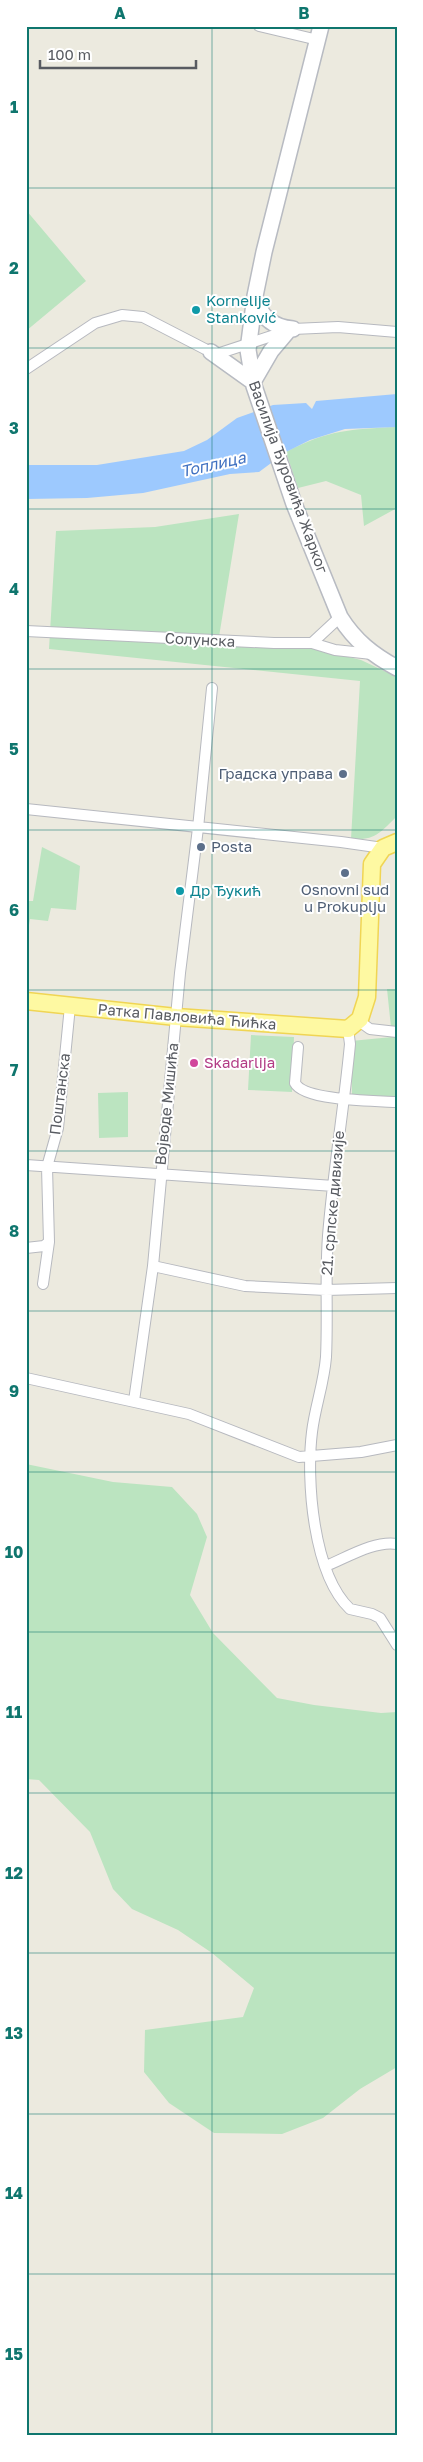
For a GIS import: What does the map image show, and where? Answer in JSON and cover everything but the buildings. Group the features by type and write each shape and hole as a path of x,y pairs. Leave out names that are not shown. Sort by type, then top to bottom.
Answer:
{"main road":[{"name":"Василија Ђуровића Жарког","path":"320,33 264,252 255,296 249,342 249,365 253,384 294,504 340,617 355,638 372,654 397,668"},
{"path":"211,352 253,384 271,351 290,331 269,321 261,313 255,296"},
{"path":"390,845 397,833"},
{"name":"21. српске дивизије","path":"353,1025 364,1010 367,997 371,868 374,858 390,845"},
{"name":"Ратка Павловића Ћићка","path":"26,1001 176,1017 329,1030 353,1025"}],"street":[{"path":"259,26 320,33"},
{"path":"26,369 95,323 122,315 144,318 211,352 225,353 249,342 290,331 338,327 397,332"},
{"path":"312,642 340,617"},
{"name":"Солунска","path":"26,631 274,643 312,642 342,652 372,654"},
{"name":"Војводе Мишића","path":"134,1401 153,1266 176,1017 212,688"},
{"path":"26,809 198,828 390,845"},
{"name":"Поштанска","path":"43,1284 49,1242 47,1167 58,1128 70,1006"},
{"path":"353,1025 381,1031 397,1032"},
{"name":"21. српске дивизије","path":"353,1025 329,1226 326,1290 326,1358 312,1429 309,1469 315,1527 326,1566 347,1606 354,1611 372,1614 380,1618 397,1645"},
{"path":"298,1047 297,1086 307,1091 343,1100 397,1102"},
{"path":"26,1165 334,1186"},
{"path":"26,1248 44,1246 49,1242"},
{"path":"153,1266 245,1286 326,1290 397,1288"},
{"path":"26,1378 134,1401 200,1418 299,1457 361,1452 397,1445"},
{"path":"326,1566 372,1547 390,1543 397,1544"}],"green space":[{"path":"26,210 86,281 26,331"},
{"path":"397,427 397,508 364,526 361,495 326,481 298,488 286,452 315,439 340,432"},
{"path":"239,514 218,643 312,648 361,660 397,677 397,816 382,831 372,837 351,839 360,681 49,649 56,531 155,527"},
{"path":"42,847 80,866 76,910 51,908 48,921 30,919 27,937 26,901 33,901"},
{"path":"387,989 397,989 397,1098 352,1097 351,1041 392,1037"},
{"path":"251,1035 294,1037 292,1092 248,1090"},
{"path":"128,1092 128,1137 99,1138 98,1093"},
{"path":"26,1464 113,1482 172,1487 197,1514 207,1537 190,1595 213,1633 277,1698 314,1705 381,1713 397,1712 397,2067 360,2089 323,2118 282,2134 214,2133 169,2103 144,2072 145,2030 243,2017 254,1988 212,1953 178,1930 132,1909 113,1889 90,1832 39,1780 26,1779"}],"water":[{"name":"Топлица","path":"397,394 397,427 345,429 310,440 286,452 259,472 230,474 143,493 87,498 26,499 26,465 97,465 184,451 207,440 237,418 273,405 306,403 312,409 316,401"}],"place":[{"name":"Kornelije Stanković","path":"196,310"},
{"name":"Градска управа","path":"343,774"},
{"name":"Posta","path":"201,847"},
{"name":"Osnovni sud u Prokuplju","path":"345,873"},
{"name":"Др Ђукић","path":"180,891"},
{"name":"Skadarlija","path":"194,1063"}]}
